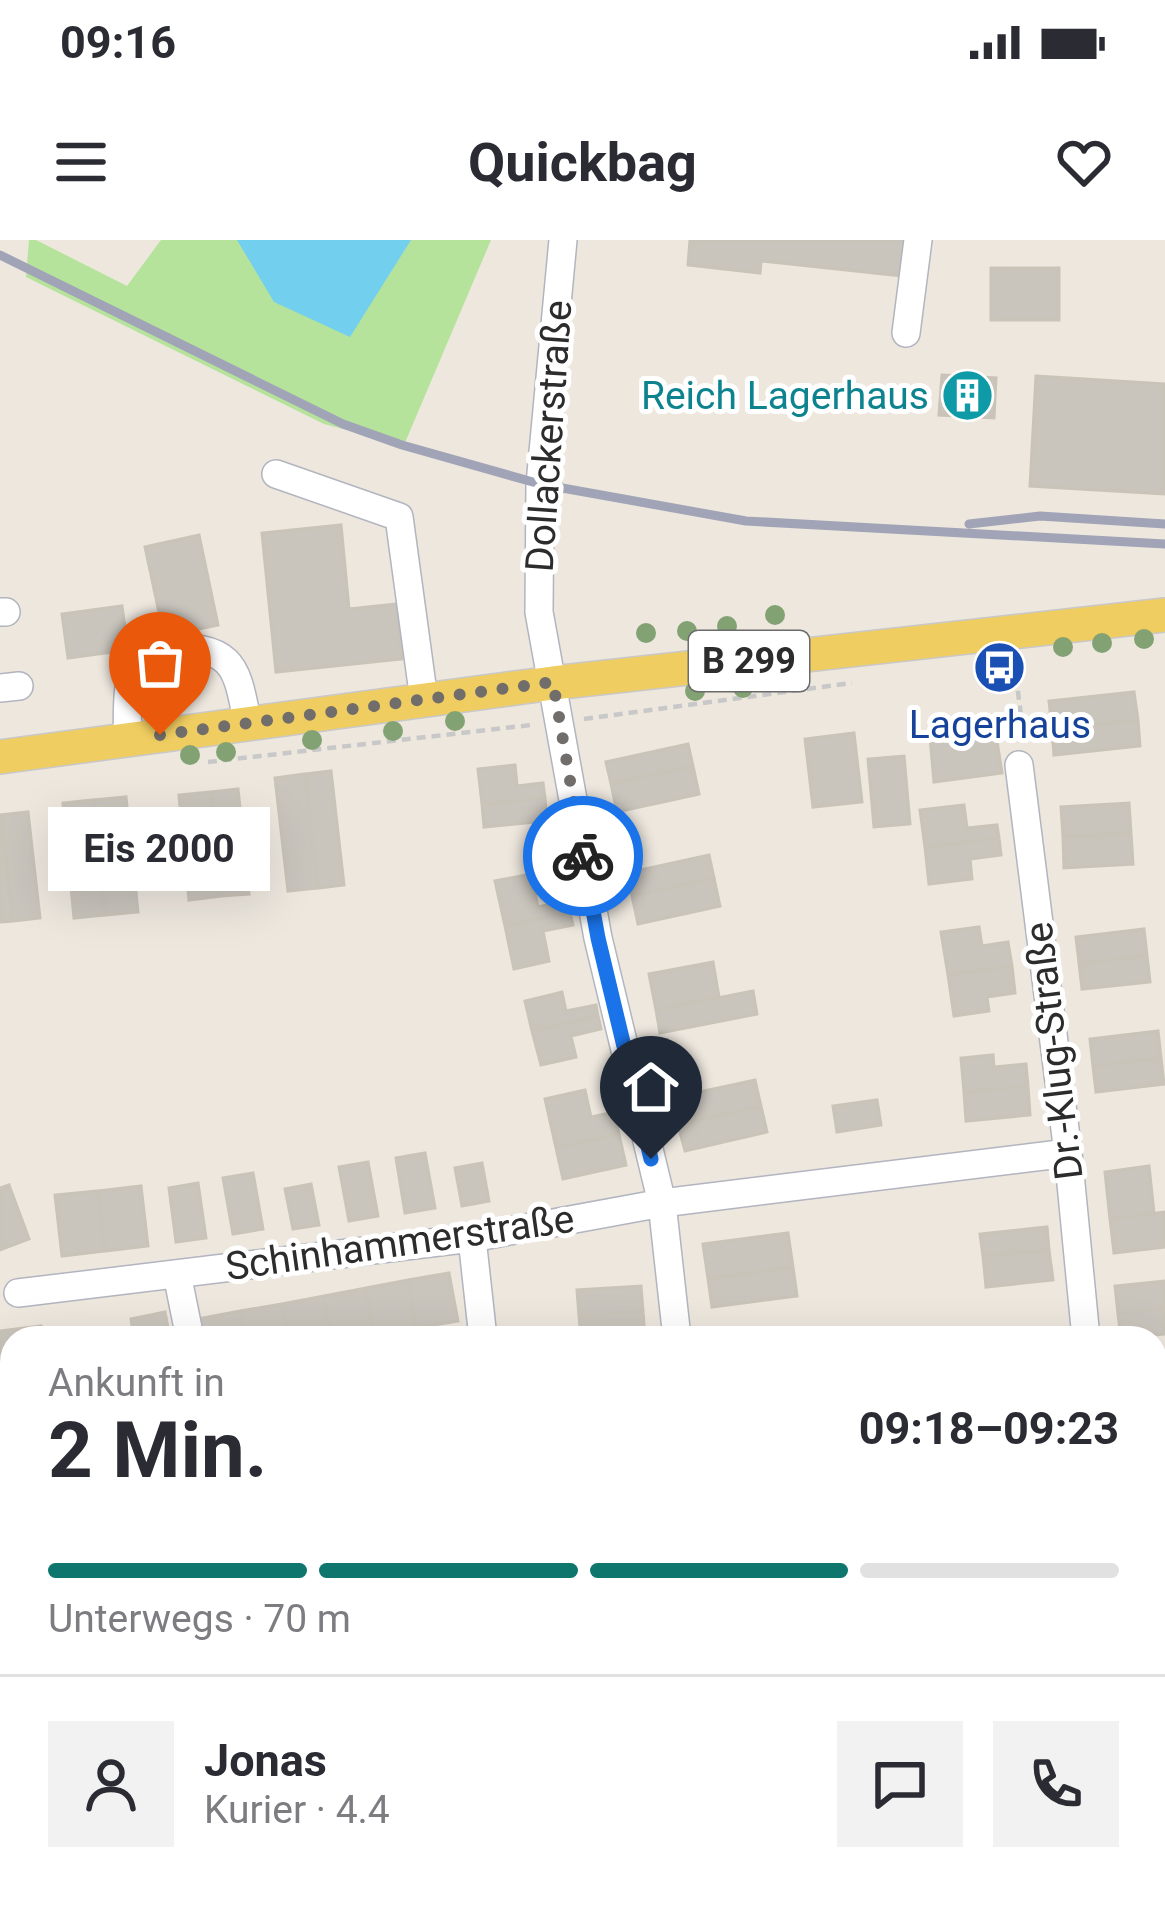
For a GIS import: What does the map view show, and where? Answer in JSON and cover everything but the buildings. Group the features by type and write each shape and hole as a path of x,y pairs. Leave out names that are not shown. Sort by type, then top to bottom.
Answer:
{"main road":[{"name":"B 299","path":"0,757 553,682 1165,615"}],"street":[{"name":"Dollackerstraße","path":"563,240 540,484 539,612 598,938 662,1203 676,1326"},
{"path":"906,333 918,240"},
{"path":"276,474 399,517 424,700"},
{"path":"128,740 130,679 145,659 172,650 207,650 226,660 235,674 248,723"},
{"name":"Dr.-Klug-Straße","path":"1019,765 1085,1326"},
{"name":"Schinhammerstraße","path":"18,1293 472,1238 662,1203 1067,1153"},
{"path":"472,1238 482,1326"},
{"path":"178,1274 188,1326"}],"path":[{"path":"1014,661 1025,733 1019,765"}],"green space":[{"path":"29,240 127,286 161,240 491,240 404,445 324,424 26,277"}],"water":[{"path":"237,240 411,240 350,337 274,302"}],"railway":[{"path":"0,255 343,424 540,484 746,521 1165,544"},
{"path":"969,524 1040,516 1165,524"}],"way so far":[{"path":"160,735 553,682 583,856"}],"place":[{"name":"Reich Lagerhaus","path":"968,396"},
{"name":"Lagerhaus","path":"1000,668"},
{"name":"Eis 2000","path":"160,735"}],"route":[{"path":"583,856 651,1159"}]}
